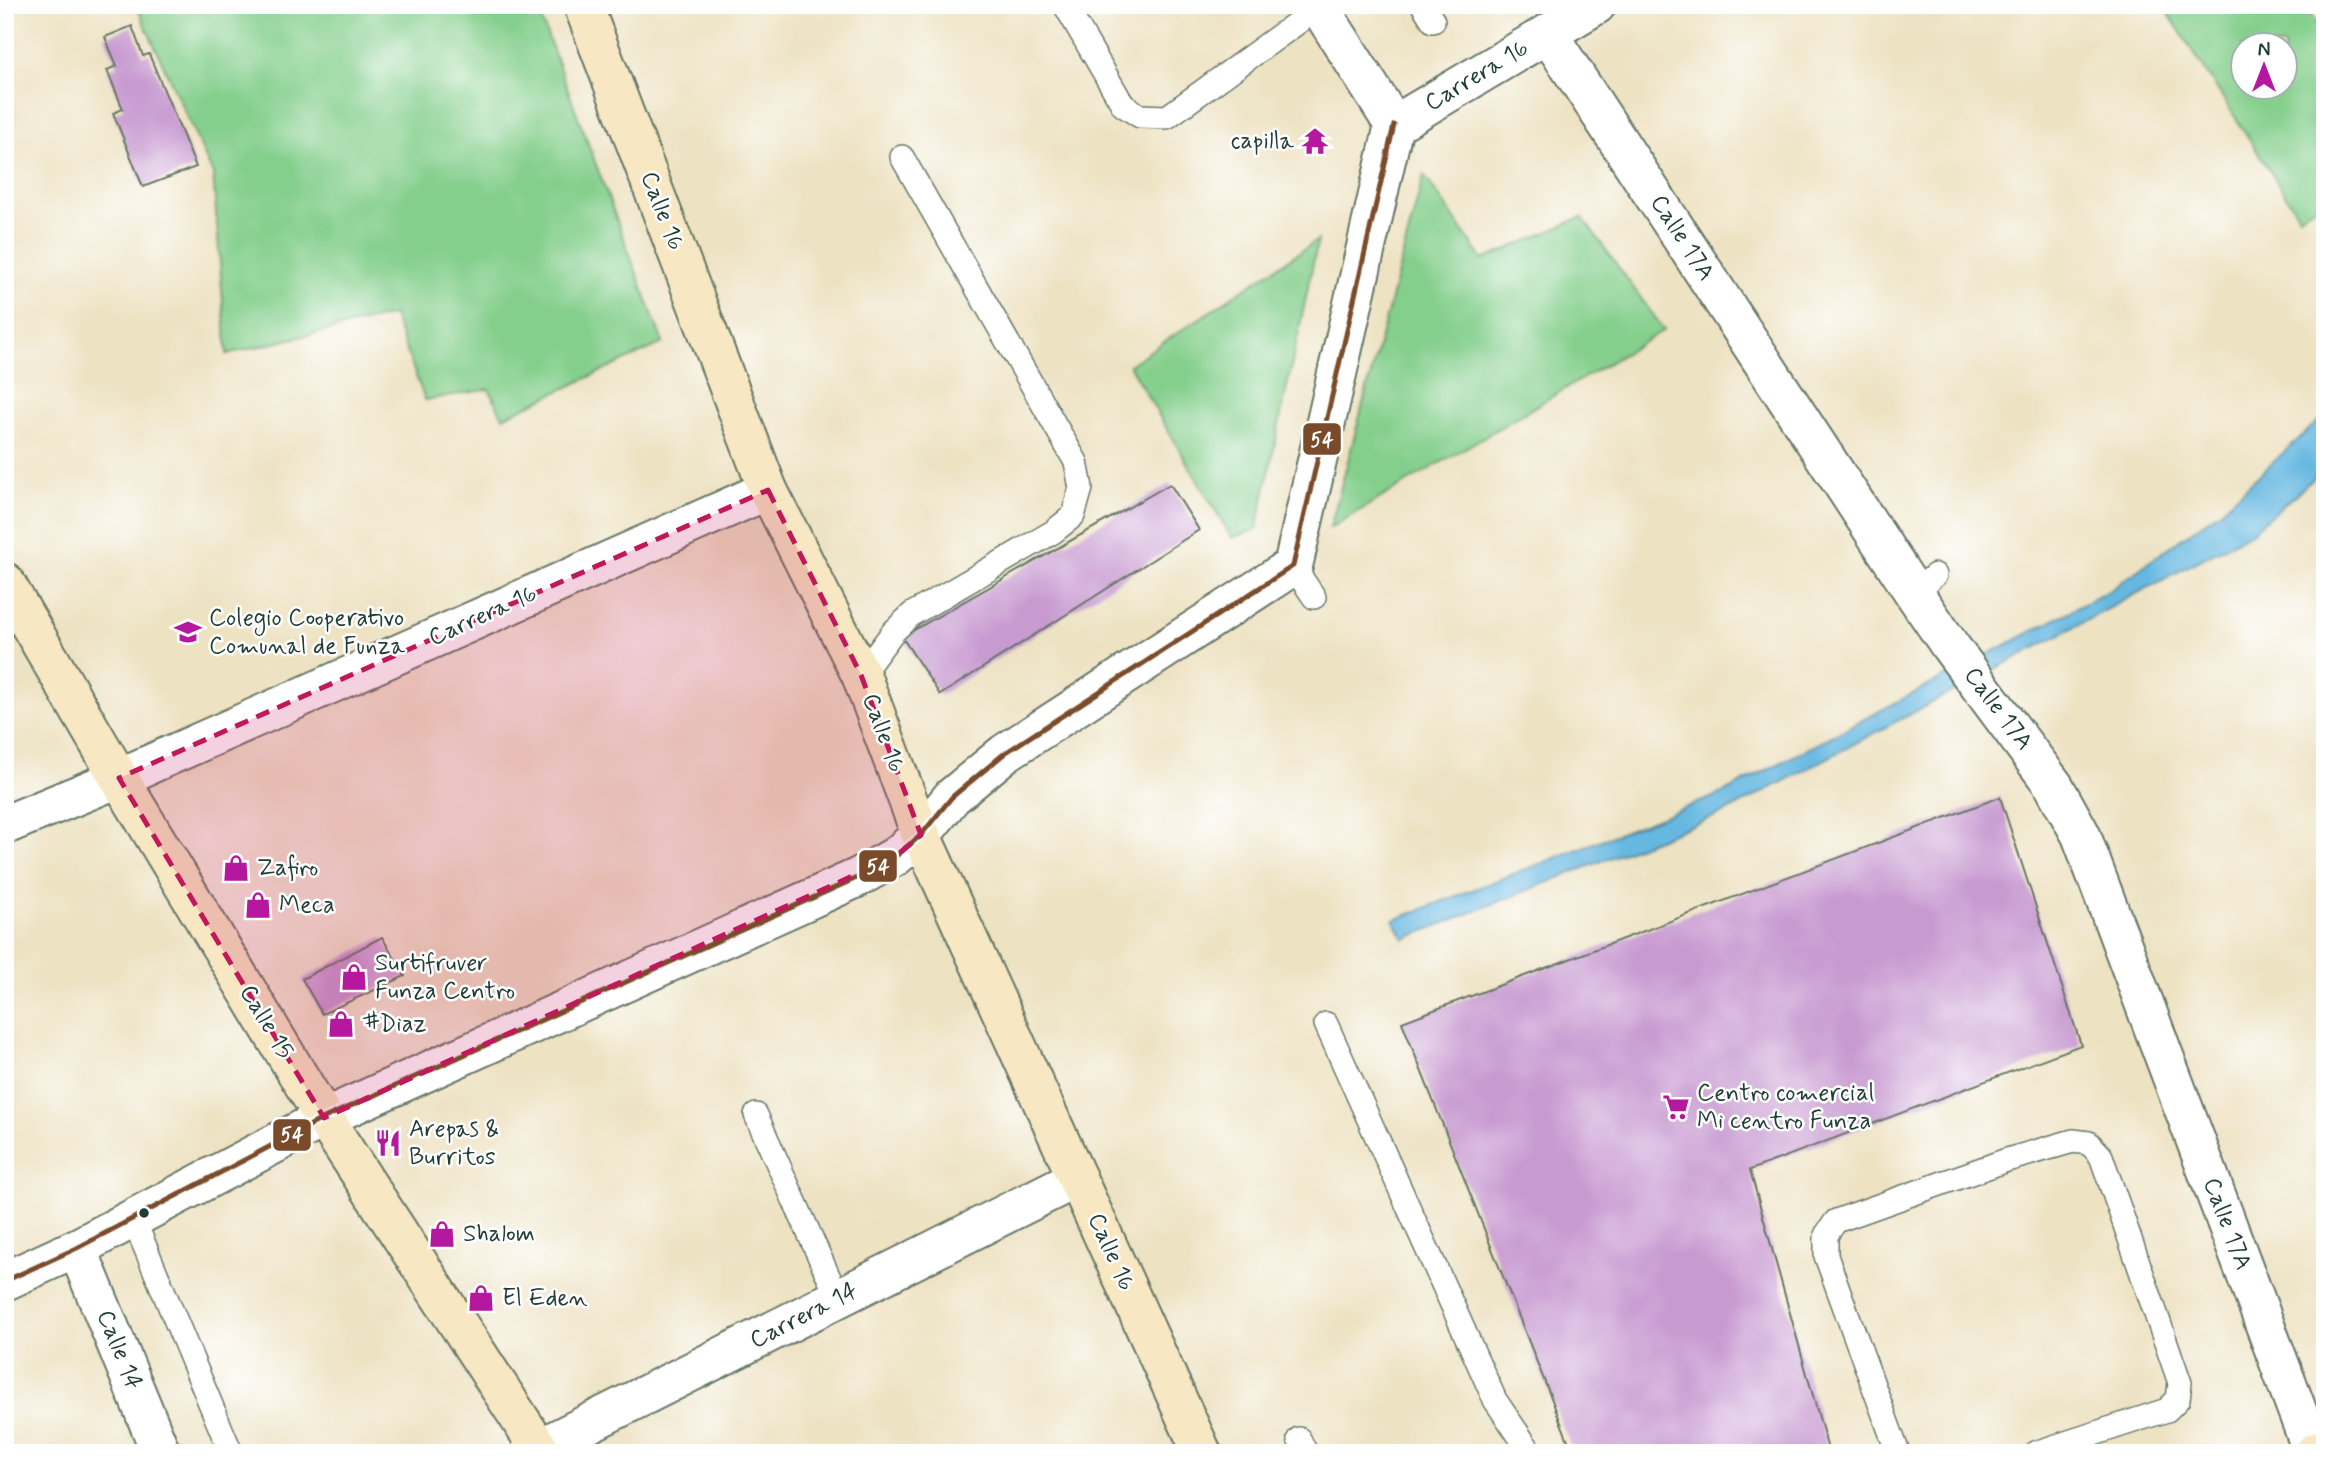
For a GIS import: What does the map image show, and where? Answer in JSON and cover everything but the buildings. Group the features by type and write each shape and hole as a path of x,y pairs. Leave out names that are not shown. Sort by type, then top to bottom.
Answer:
{"street":[{"name":"Calle 16","path":"583,5 768,490 861,675 921,835 1202,1453"},
{"name":"Carrera 16","path":"1394,125 1596,5"},
{"path":"5,1281 77,1248 324,1118 859,877 896,856 921,835 952,797 1004,752 1293,566 1394,125 1319,6"},
{"name":"Calle 17A","path":"1548,34 1925,584 1950,646 2054,786 2081,835 2313,1453"},
{"name":"Carrera 16","path":"5,825 119,778 768,490"},
{"name":"Calle 15","path":"5,582 119,778 324,1118 537,1451"},
{"name":"Carrera 14","path":"537,1451 1077,1178"},
{"name":"Calle 14","path":"77,1248 160,1453"},
{"path":"2313,1453 2325,1448"}],"lane":[{"path":"1065,5 1123,105 1140,116 1167,117 1319,6"},
{"path":"861,675 893,632 912,614 1053,532 1073,516 1081,488 1076,462 902,157"},
{"path":"1293,566 1314,597"},
{"path":"1326,1024 1495,1400 1531,1453"},
{"path":"756,1115 838,1298"},
{"path":"1898,1453 1826,1256 1826,1235 1836,1222 2007,1160 2073,1141 2089,1143 2101,1156 2180,1383 2178,1399 2166,1410 2035,1453"},
{"path":"133,1218 231,1453"}],"highlighted area":[{"path":"768,490 861,675 921,835 896,856 324,1118 119,778"}],"green space":[{"path":"136,5 536,5 663,343 503,417 489,389 425,400 393,315 227,354 213,174"},
{"path":"2163,5 2304,5 2325,37 2325,200 2299,216"},
{"path":"1424,175 1483,260 1582,217 1664,330 1330,528"},
{"path":"1318,240 1257,529 1232,538 1129,365"}],"water":[{"path":"2325,415 2325,469 2249,534 1726,812 1404,939 1394,920 1721,794 2109,591 2221,510"}],"transit line":[{"name":"54","path":"5,1281 77,1248 324,1118 859,877 896,856 921,835 952,797 1005,753 1293,566 1394,125"}],"place":[{"name":"capilla","path":"1315,141"},
{"name":"Colegio Cooperativo Comunal de Funza","path":"188,632"},
{"name":"Zafiro","path":"236,868"},
{"name":"Meca","path":"258,905"},
{"name":"Surtifruver Funza Centro","path":"354,977"},
{"name":"#Diaz","path":"341,1024"},
{"name":"Centro comercial Mi centro Funza","path":"1676,1107"},
{"name":"Arepas & Burritos","path":"388,1143"},
{"name":"Shalom","path":"442,1234"},
{"name":"El Eden","path":"481,1298"}]}
